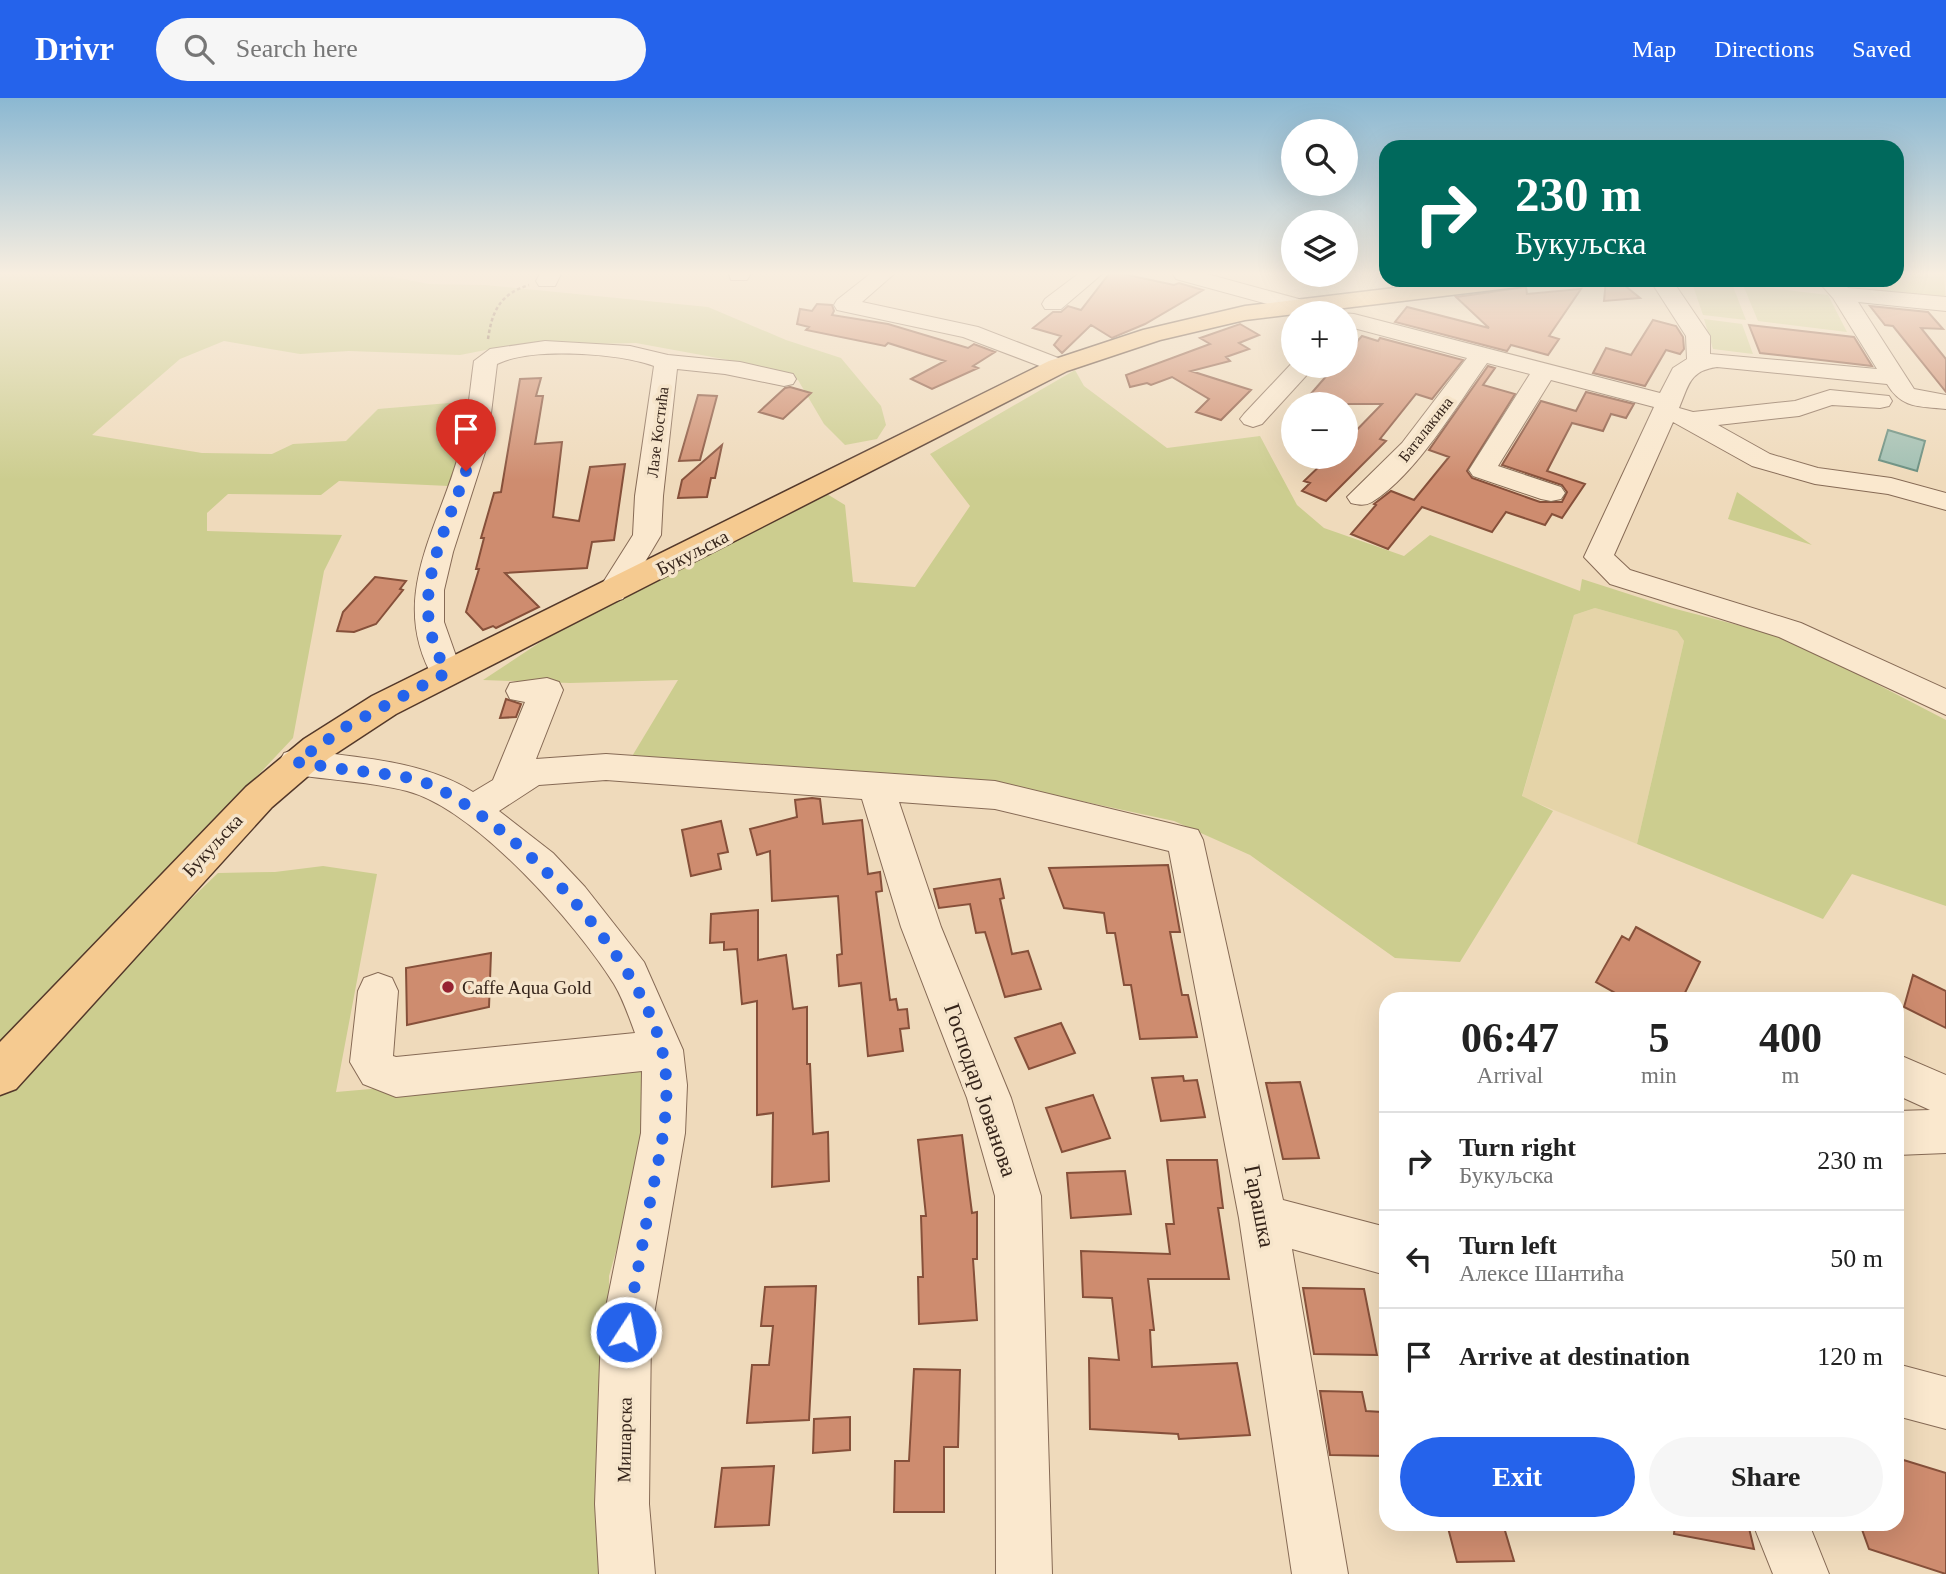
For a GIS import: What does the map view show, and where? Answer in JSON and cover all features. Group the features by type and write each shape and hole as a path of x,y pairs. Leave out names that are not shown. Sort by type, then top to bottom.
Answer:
{"main road":[{"name":"Букуљска","path":"0,1074 234,820 296,762 347,726 446,673 1058,366 1133,343"}],"street":[{"path":"998,343 1058,366"},
{"path":"1439,343 1545,370 1674,411 1761,460 1815,476 1891,486 1946,502"},
{"path":"1698,343 1699,362"},
{"path":"1866,343 1892,390"},
{"name":"Лазе Костића","path":"486,361 501,352 562,348 641,354 666,362 649,496 647,535 612,592"},
{"name":"Баталакина","path":"1361,497 1403,458 1482,354"},
{"path":"446,673 429,622 429,590 438,552 474,446 486,361"},
{"path":"666,362 729,366 783,379"},
{"path":"1946,402 1919,399 1892,390 1745,362 1699,362 1682,373 1674,411 1600,557 1620,577 1790,630 1946,703"},
{"path":"1545,370 1482,470 1551,493"},
{"path":"1253,419 1292,378"},
{"path":"1674,411 1791,409 1830,397 1892,390"},
{"path":"1891,486 1946,528"},
{"path":"1910,684 1946,677"},
{"path":"508,785 547,690 522,691"},
{"name":"Мишарска","path":"296,762 412,779 446,793 473,810 540,864 571,898 630,974 662,1050 665,1085 663,1133 626,1332 622,1504 627,1574"},
{"path":"473,810 530,773 555,769 606,767 876,787"},
{"name":"Гарашка","path":"876,787 995,795 1185,840 1263,1218 1320,1574"},
{"name":"Господар Јованова","path":"876,787 920,928 989,1098 1018,1196 1024,1574"},
{"path":"378,991 371,1062 378,1070 396,1077 662,1050"},
{"path":"1904,1077 1946,1096"},
{"path":"1904,1133 1946,1131"},
{"path":"1263,1218 1379,1249"},
{"path":"1904,1392 1946,1403"},
{"path":"1784,1531 1801,1574"}],"path":[{"path":"486,361 488,343"}],"shaded area":[{"path":"1888,430 1925,441 1917,471 1879,460"},
{"path":"1595,608 1677,631 1684,641 1637,844 1522,797 1574,615"}],"green space":[{"path":"0,343 219,343 180,359 92,435 202,453 272,454 293,444 346,441 378,409 473,401 468,444 449,486 339,481 321,495 228,494 207,513 207,531 342,535 324,571 293,738 53,993 78,1008 218,873 275,872 323,866 377,874 336,1092 648,1065 650,1132 609,1276 610,1499 606,1574 0,1574"},
{"path":"235,343 795,343 841,358 881,406 886,425 877,439 845,445 824,424 798,380 745,363 636,343 506,346 460,355 349,351 300,354"},
{"path":"1711,343 1749,343 1753,354 1713,349"},
{"path":"1075,370 1084,386 1167,448 1260,436 1297,505 1324,528 1404,556 1430,535 1580,591 1582,579 1672,608 1788,638 1946,720 1946,906 1852,874 1823,919 1637,844 1684,641 1677,631 1595,608 1574,615 1522,796 1553,811 1460,962 1395,958 1250,855 1174,821 993,782 631,758 678,680 570,683 483,680 545,639 827,494 845,505 853,582 915,587 970,506 930,454"},
{"path":"1737,492 1812,545 1728,519"}],"building":[{"path":"870,343 951,343 968,348 974,344 995,352 973,366 978,368 932,389 911,379 945,361 888,343 885,346"},
{"path":"1056,343 1072,343 1062,353 1054,345"},
{"path":"1208,343 1239,343 1249,349 1226,357 1230,361 1191,371 1251,390 1221,420 1196,412 1209,399 1172,377 1151,385 1147,383 1130,387 1126,375 1210,344"},
{"path":"1358,343 1398,343 1463,360 1432,399 1416,394 1380,439 1386,441 1358,469 1358,429 1382,404 1358,404 1358,392 1312,392 1325,378 1358,378"},
{"path":"1476,343 1556,343 1548,355 1511,345 1507,351"},
{"path":"1639,343 1683,343 1684,349 1680,354 1666,350 1645,386 1593,373 1606,348 1631,355"},
{"path":"1756,343 1858,343 1872,366 1760,353"},
{"path":"1907,343 1933,343 1946,359 1946,392"},
{"path":"1488,366 1495,368 1483,385 1515,394 1467,471 1472,478 1540,502 1562,502 1567,492 1562,485 1502,465 1541,401 1576,411 1586,392 1634,404 1626,418 1611,414 1603,431 1572,423 1547,471 1585,484 1562,518 1552,514 1545,525 1506,512 1492,532 1422,507 1388,549 1351,534 1376,505 1374,504 1391,491 1414,500 1449,457 1429,450"},
{"path":"541,378 536,396 543,396 535,444 562,442 553,517 579,521 590,467 625,464 614,540 592,542 587,568 505,573 539,607 496,628 493,626 483,630 466,612 479,569 476,569 484,538 481,538 494,493 501,492 520,379"},
{"path":"785,388 811,393 783,419 759,412"},
{"path":"698,395 717,396 700,460 679,461"},
{"path":"722,445 715,478 711,478 707,497 678,498 682,480"},
{"path":"1317,469 1358,469 1326,501 1302,491 1310,483 1304,481"},
{"path":"375,577 406,581 400,589 403,590 376,624 354,632 337,631 343,612"},
{"path":"506,699 521,704 516,717 500,718"},
{"path":"820,799 823,824 862,820 868,874 880,872 882,891 876,892 890,1000 896,999 898,1010 907,1009 909,1028 900,1029 903,1051 868,1056 861,983 839,986 837,955 842,954 838,896 772,901 770,851 757,855 750,829 797,817 795,800"},
{"path":"721,821 728,852 718,854 721,869 691,876 682,830"},
{"path":"1168,865 1180,932 1170,932 1182,995 1188,995 1197,1037 1140,1039 1131,985 1124,985 1115,933 1107,933 1104,913 1064,908 1049,868"},
{"path":"1000,879 1004,898 1000,899 1012,954 1028,951 1041,989 1005,997 985,932 976,933 970,904 939,908 934,889"},
{"path":"758,910 758,960 786,955 793,1009 807,1007 807,1064 810,1064 813,1134 828,1132 829,1181 772,1187 773,1113 757,1115 757,1001 742,1004 737,949 724,950 724,942 710,943 711,914"},
{"path":"1636,927 1700,962 1685,992 1614,992 1596,982 1622,936 1629,940"},
{"name":"Caffe Aqua Gold","path":"491,953 489,1007 407,1025 406,968"},
{"path":"1913,975 1946,991 1946,1028 1904,1007"},
{"path":"1061,1023 1075,1053 1029,1069 1015,1038"},
{"path":"1183,1076 1184,1081 1197,1080 1205,1117 1161,1121 1152,1078"},
{"path":"1300,1082 1319,1158 1283,1159 1266,1083"},
{"path":"1093,1095 1110,1138 1062,1152 1046,1108"},
{"path":"962,1135 972,1213 977,1212 977,1259 973,1259 977,1320 919,1324 918,1277 923,1277 921,1216 926,1216 918,1140"},
{"path":"1167,1160 1217,1160 1223,1208 1218,1208 1229,1279 1148,1279 1154,1330 1150,1330 1152,1367 1237,1363 1250,1435 1179,1439 1178,1434 1090,1429 1089,1358 1119,1360 1112,1298 1083,1297 1081,1251 1170,1254 1166,1224 1174,1224"},
{"path":"1125,1171 1131,1214 1071,1218 1067,1173"},
{"path":"816,1286 809,1420 747,1423 752,1365 769,1365 773,1326 761,1326 765,1287"},
{"path":"1303,1288 1364,1289 1377,1355 1314,1354"},
{"path":"914,1369 960,1370 958,1447 944,1447 944,1512 894,1512 895,1461 909,1461"},
{"path":"1320,1391 1362,1392 1366,1411 1379,1412 1379,1456 1330,1455"},
{"path":"850,1417 850,1450 813,1453 814,1419"},
{"path":"1904,1460 1946,1473 1946,1574 1869,1549 1863,1531 1904,1531"},
{"path":"774,1466 769,1525 715,1527 722,1468"},
{"path":"1449,1531 1505,1531 1514,1561 1457,1562"},
{"path":"1674,1531 1750,1531 1754,1549 1674,1534"}],"place":[{"name":"Caffe Aqua Gold","path":"448,987"}],"route":[{"path":"466,471 438,552 428,601 430,629 446,673 347,726 296,762 412,779 446,793 473,810 540,864 571,898 630,974 662,1050 665,1085 663,1133 626,1332"}]}
